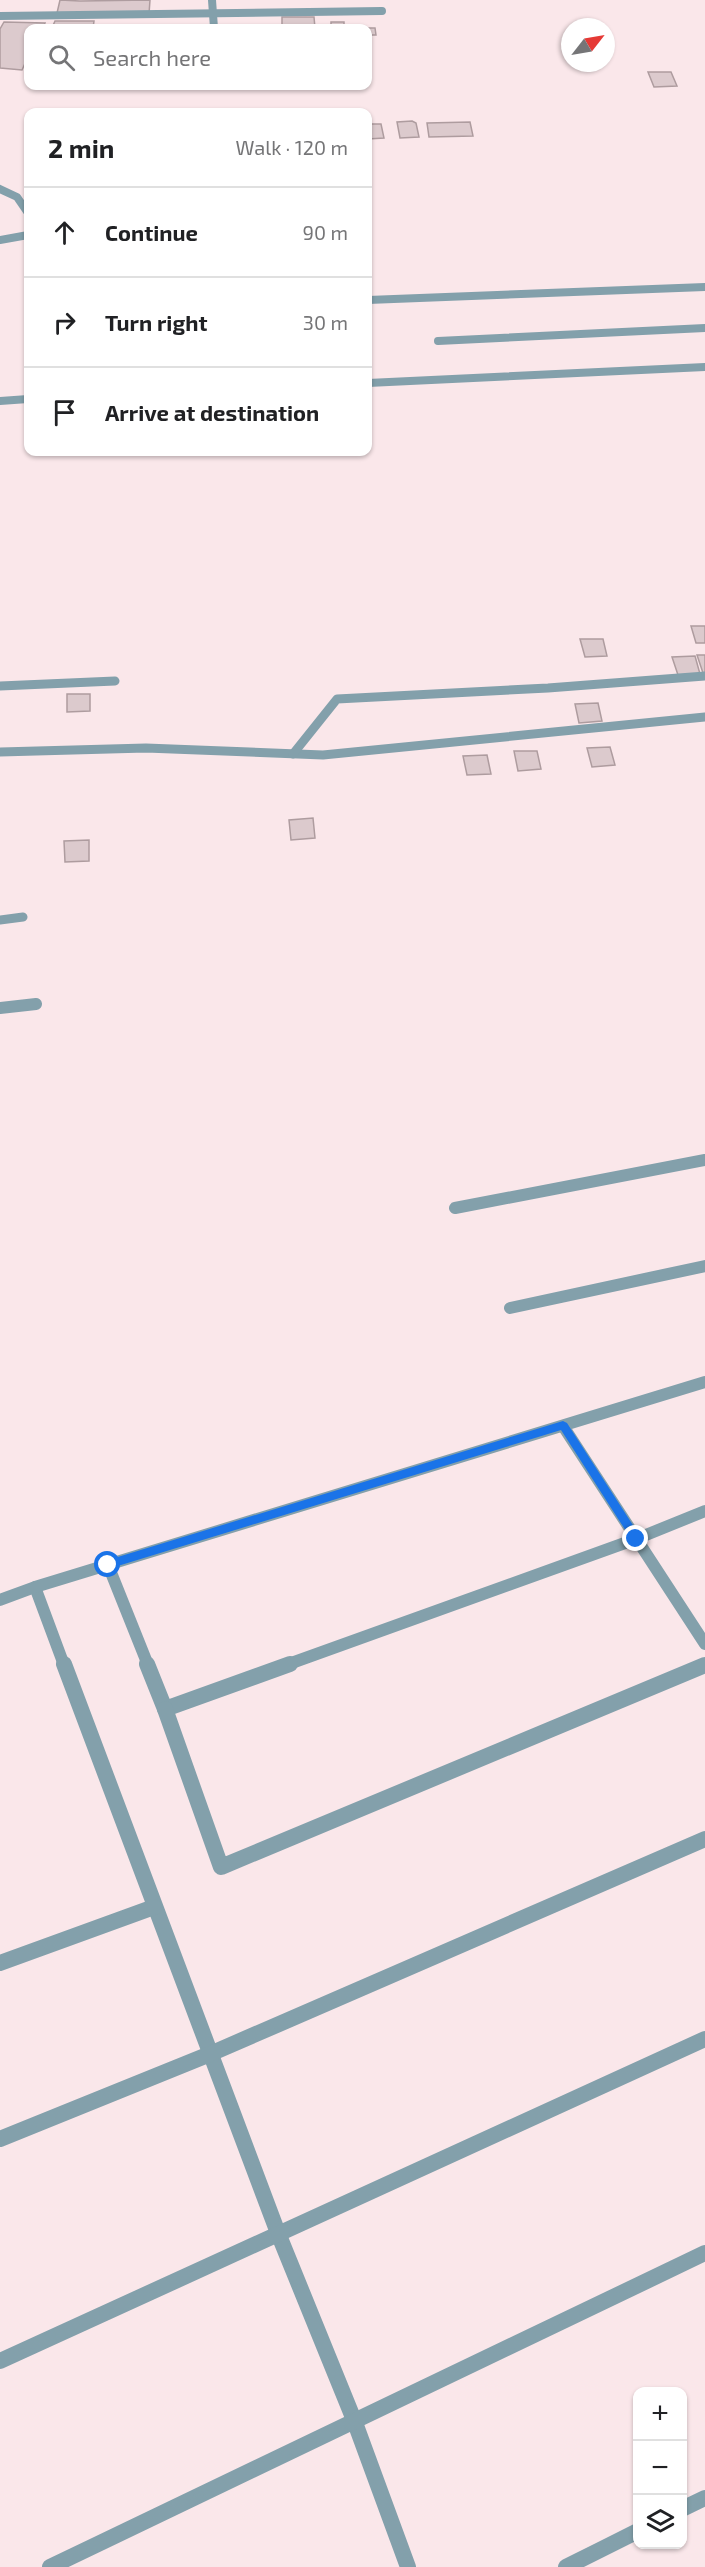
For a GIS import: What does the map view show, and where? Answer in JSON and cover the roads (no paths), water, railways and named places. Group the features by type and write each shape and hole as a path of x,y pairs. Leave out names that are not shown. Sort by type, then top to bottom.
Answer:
{"street":[{"path":"212,0 214,24"},
{"path":"0,16 382,11"},
{"path":"0,189 9,190 20,198 24,206"},
{"path":"0,240 24,236"},
{"path":"372,300 705,287"},
{"path":"438,341 705,328"},
{"path":"372,383 705,367"},
{"path":"0,401 24,399"},
{"path":"293,754 337,699 548,688 705,676"},
{"path":"0,686 115,681"},
{"path":"0,752 146,748 323,755 705,717"},
{"path":"0,920 23,917"},
{"path":"0,1008 36,1004"},
{"path":"455,1208 705,1160"},
{"path":"510,1308 705,1266"},
{"path":"0,1600 34,1587 705,1382"},
{"path":"563,1426 705,1644"},
{"path":"165,1709 636,1539 705,1510"},
{"path":"108,1565 165,1709 221,1868 705,1665"},
{"path":"34,1587 278,2233 354,2421 408,2567"},
{"path":"0,2139 210,2054 705,1839"},
{"path":"0,1963 154,1907"},
{"path":"0,2361 705,2039"},
{"path":"50,2567 705,2253"},
{"path":"687,2507 705,2498"},
{"path":"566,2567 633,2534"}]}
